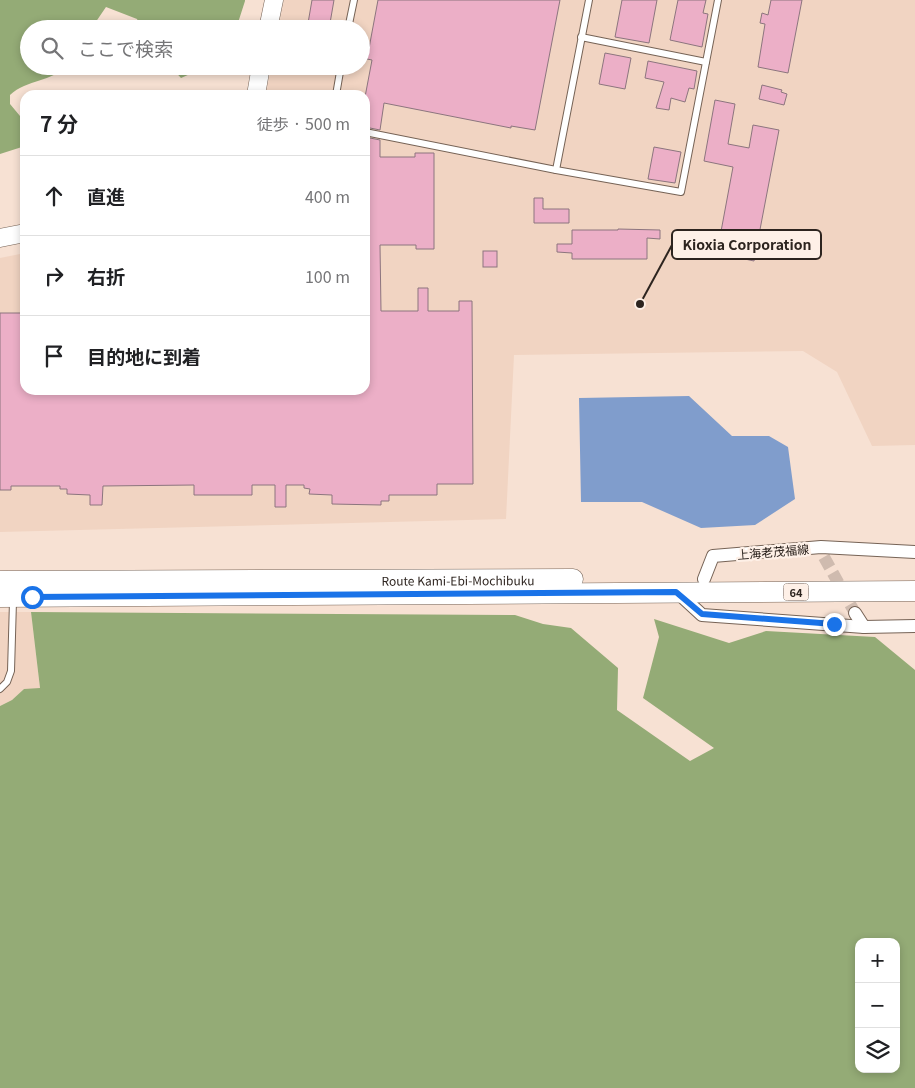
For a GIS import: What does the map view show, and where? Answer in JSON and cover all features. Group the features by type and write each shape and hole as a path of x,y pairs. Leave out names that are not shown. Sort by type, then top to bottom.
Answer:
{"main road":[{"name":"Route Kami-Ebi-Mochibuku","path":"0,581 915,578"},
{"name":"Route Kami-Ebi-Mochibuku","path":"7,597 915,591"}],"street":[{"path":"270,20 274,0"},
{"path":"257,90 260,75"},
{"path":"0,238 20,234"},
{"name":"上海老茂福線","path":"704,579 713,556 822,552 857,548 915,552"},
{"path":"676,592 702,614 864,627 915,626"},
{"path":"855,613 864,627"}],"lane":[{"path":"350,20 354,0"},
{"path":"556,170 588,0"},
{"path":"370,133 556,170 681,192 718,0"},
{"path":"581,37 706,62"},
{"path":"337,90 339,75"},
{"path":"0,689 7,682 11,671 7,597"}],"shaded area":[{"path":"284,0 915,0 915,445 872,446 837,372 803,351 514,355 506,519 0,532 0,258 20,254 20,395 370,395 370,90 267,90 269,75 370,75 370,20 280,20"},
{"path":"0,612 31,612 40,689 24,689 12,700 0,706"}],"green space":[{"path":"0,0 245,0 239,20 137,20 106,7 97,20 20,20 20,75 54,75 24,86 10,95 10,104 20,116 20,148 0,154"},
{"path":"31,612 515,615 543,624 571,628 618,668 617,710 690,761 714,748 643,698 659,637 654,619 729,643 766,631 875,637 915,670 915,1088 0,1088 0,706 12,700 24,689 40,688"}],"water":[{"path":"689,396 732,436 769,436 788,447 795,499 755,525 701,528 642,502 581,502 579,398"}],"building":[{"path":"312,0 334,0 331,20 309,20"},
{"path":"378,0 560,0 535,130 511,126 511,128 384,103 380,130 370,128 370,90 366,90 372,60 370,60 370,43"},
{"path":"622,0 657,0 649,43 615,37"},
{"path":"678,0 706,0 703,13 708,14 702,47 670,40"},
{"path":"771,0 802,0 788,73 758,67 765,24 760,23 762,13 768,15"},
{"path":"605,53 631,58 625,89 599,84"},
{"path":"648,61 697,71 694,89 689,88 685,102 671,98 669,110 656,108 664,82 645,78"},
{"path":"762,85 782,90 781,92 787,94 784,105 759,99"},
{"path":"715,100 735,104 728,144 749,148 753,125 779,130 754,261 717,253 733,167 704,161"},
{"path":"370,138 380,140 380,157 415,157 415,153 434,153 434,249 416,249 416,245 380,245 381,311 418,311 418,288 428,288 428,311 459,311 459,301 472,301 473,484 437,484 437,495 389,495 389,501 381,501 381,505 332,504 332,495 309,494 310,489 304,488 304,485 286,485 286,507 275,507 275,485 252,485 252,495 194,495 194,485 103,486 102,505 90,505 90,495 67,494 67,489 60,489 60,486 11,486 11,490 0,490 0,313 20,313 20,395 370,395"},
{"path":"654,147 681,152 675,183 648,179"},
{"path":"534,198 543,198 543,209 569,209 569,223 534,223"},
{"path":"572,230 660,230 660,239 647,238 647,259 572,259 572,253 557,252 557,244 572,244"},
{"path":"483,251 497,251 497,267 483,267"}],"tunnel":[{"path":"824,557 855,613"}],"place":[{"name":"Kioxia Corporation","path":"640,304"}],"route":[{"path":"32,597 676,592 702,614 834,624"}]}
